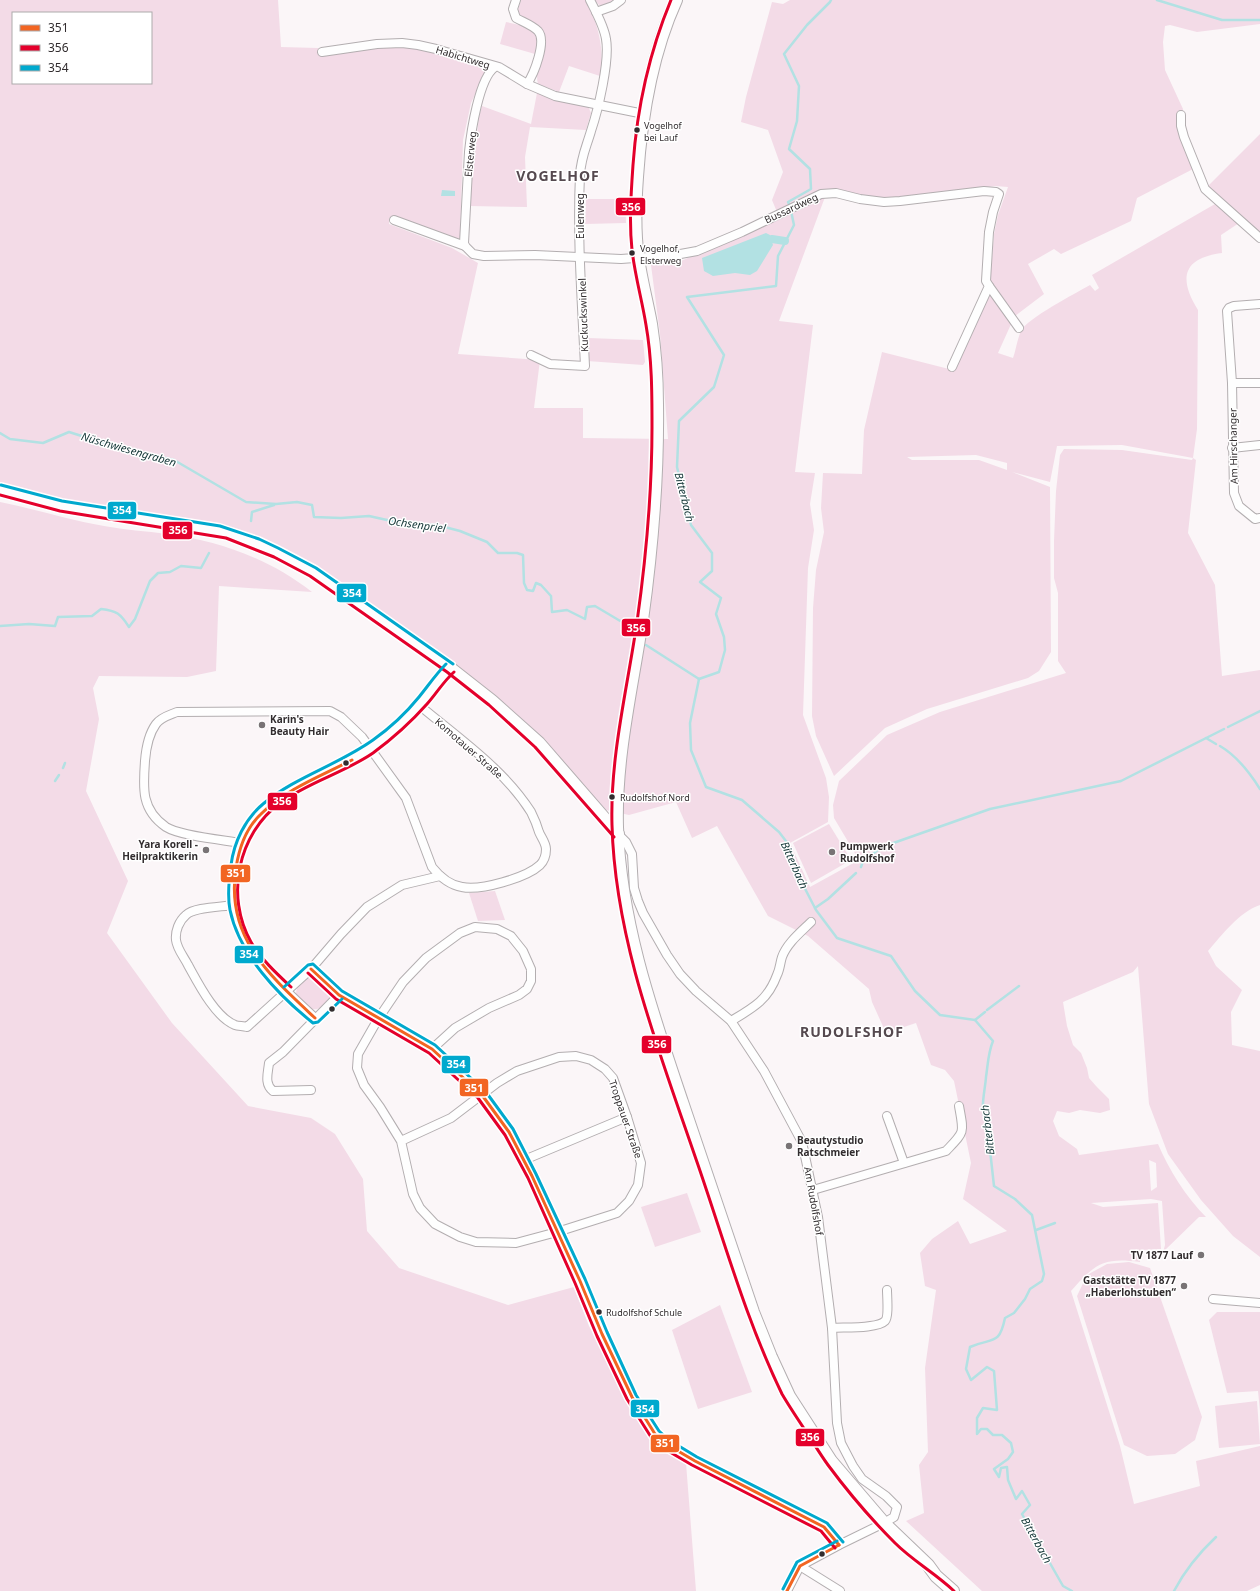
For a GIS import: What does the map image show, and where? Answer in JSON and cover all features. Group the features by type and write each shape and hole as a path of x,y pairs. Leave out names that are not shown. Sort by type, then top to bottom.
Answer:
{"main road":[{"path":"676,0 669,15 653,63 638,158 635,199 634,226 638,258 651,328 655,364 657,432 652,542 642,620 626,714 618,790 620,870 628,920 661,1039 753,1312 789,1396 831,1461 884,1524 928,1565 936,1576 952,1591"},
{"path":"0,490 61,506 219,531 276,552 313,572 450,668 492,701 539,743 618,834"},
{"path":"928,1565 940,1571 961,1591"}],"street":[{"path":"516,0 512,9 516,18 533,27 539,32 540,37 540,50 534,70 527,84"},
{"name":"Eulenweg","path":"580,258 581,158 591,132 598,105 605,72 606,49 606,39 590,0"},
{"path":"596,12 612,6 621,0"},
{"name":"Habichtweg","path":"322,52 364,46 402,43 436,48 499,67 527,84 555,96 644,114"},
{"name":"Elsterweg","path":"465,246 464,236 470,137 481,92 487,77 495,66"},
{"path":"1181,115 1181,126 1184,137 1206,189 1260,238"},
{"name":"Bussardweg","path":"638,258 697,251 742,232 821,194 836,193 860,199 900,202 984,191 996,192 999,194 993,212 989,232 986,281 989,286"},
{"path":"394,220 456,244 465,246 473,254 478,256 535,255 580,258 638,258"},
{"name":"Kuckuckswinkel","path":"531,356 550,364 585,366 580,258"},
{"path":"952,367 989,286 1019,328"},
{"name":"Am Hirschanger","path":"1260,304 1234,306 1229,308 1227,311 1232,383 1234,493 1239,506 1255,519 1260,518"},
{"path":"1232,383 1260,383"},
{"path":"1232,448 1260,445"},
{"path":"316,1018 287,991 253,954 243,937 233,905 233,875 241,843 249,827 266,808 290,791 352,760 370,748 397,726 419,705 450,668"},
{"name":"Komotauer Straße","path":"241,843 194,835 168,828 155,818 147,804 143,790 146,750 150,733 157,722 166,716 177,712 330,712 341,717 362,737 406,798 432,867 449,883 462,887 478,887 506,881 530,872 540,865 545,857 546,848 531,813 502,775 419,705"},
{"name":"Am Rudolfshof","path":"618,834 626,842 632,854 634,888 640,907 667,955 680,974 696,991 731,1021 764,1071 802,1142 818,1217 832,1328 836,1423 841,1443 853,1466 862,1479 886,1496 896,1507 894,1517 884,1524"},
{"path":"233,905 203,909 187,914 181,920 176,932 176,941 206,997 219,1013 234,1025 247,1027 311,969 367,907 396,888 440,876"},
{"path":"731,1021 761,1003 778,975 782,957 789,945 811,922"},
{"name":"Troppauer Straße","path":"401,1141 451,1118 497,1083 517,1071 559,1057 576,1056 591,1060 606,1069 613,1078 641,1163 638,1185 629,1201 617,1213 558,1232 516,1243 476,1242 460,1237 435,1224 420,1208 413,1194 401,1141 380,1107 364,1085 357,1068 358,1054 378,1019 403,982 426,958 460,933 475,927 497,929 511,936 522,950 531,969 531,981 527,989 519,995 489,1008 455,1028 432,1050"},
{"path":"311,969 339,995 432,1050 482,1095 509,1132 524,1160 632,1397 655,1434 666,1444 695,1461 824,1527 839,1545"},
{"path":"311,1090 273,1091 268,1087 267,1083 269,1064 283,1052 339,995"},
{"path":"813,1190 946,1150 959,1136 963,1129 959,1106"},
{"path":"888,1116 904,1163"},
{"path":"524,1160 627,1117"},
{"path":"832,1328 877,1325 885,1321 887,1316 887,1290"},
{"path":"1213,1300 1260,1303"},
{"path":"786,1591 800,1566 839,1545 884,1524"},
{"path":"800,1566 840,1591"}],"shaded area":[{"path":"0,0 278,0 281,47 318,48 322,54 374,46 413,47 488,66 471,103 463,140 460,240 389,218 389,224 452,248 478,263 458,354 540,360 534,408 583,408 583,438 668,439 660,334 651,265 681,261 825,197 779,321 813,325 795,472 815,473 810,504 814,530 808,568 803,715 826,778 829,797 828,822 790,843 810,887 859,860 834,818 833,805 839,781 887,735 940,712 1066,673 1058,661 1058,593 1054,578 1056,491 1060,455 1064,449 1122,450 1192,460 1193,458 1196,460 1188,533 1215,585 1222,676 1260,670 1260,905 1252,908 1238,918 1208,951 1216,966 1242,990 1231,1012 1232,1045 1260,1051 1260,1257 1233,1236 1201,1200 1168,1154 1149,1104 1138,966 1133,972 1063,1002 1067,1026 1073,1045 1081,1053 1089,1078 1109,1099 1110,1110 1100,1113 1080,1110 1069,1113 1057,1111 1053,1121 1059,1136 1077,1149 1079,1155 1158,1144 1167,1164 1179,1183 1206,1217 1199,1217 1163,1252 1165,1245 1162,1201 1151,1199 1091,1203 1103,1207 1158,1203 1161,1249 1141,1250 1140,1262 1117,1261 1101,1264 1087,1274 1071,1291 1120,1446 1134,1504 1200,1486 1196,1461 1260,1446 1260,1585 1247,1591 982,1591 906,1521 924,1513 919,1465 928,1452 925,1368 936,1290 925,1286 920,1253 932,1239 958,1221 970,1244 1007,1231 963,1199 971,1163 954,1081 945,1070 931,1065 916,1023 886,1033 872,1002 869,989 808,936 768,916 717,826 692,838 676,802 629,815 601,809 539,735 459,667 325,572 276,546 220,525 98,508 0,483","holes":["1149,1160 1156,1163 1157,1187 1151,1191"]},
{"path":"521,0 586,0 597,27 601,46 602,56 600,76 569,66 559,92 538,84 537,76 544,52 545,37 542,30 535,23 518,15"},
{"path":"595,0 614,0 604,5 599,5"},
{"path":"790,0 1260,0 1260,24 1197,32 1170,25 1165,26 1163,42 1165,70 1183,109 1179,124 1195,168 1137,198 1131,221 1061,254 1054,249 1028,264 1044,294 1015,316 990,283 994,234 998,215 1008,187 995,186 926,196 884,200 832,191 777,212 772,200 783,172 768,130 741,122 746,97 772,2 783,4"},
{"path":"506,22 529,27 536,33 538,43 535,54 500,44"},
{"path":"537,93 588,106 591,113 586,130 530,127 525,157 527,207 469,206 479,116 482,106 531,124"},
{"path":"1260,134 1260,232 1208,186"},
{"path":"586,199 625,199 626,223 585,224"},
{"path":"1215,204 1239,223 1221,235 1222,253 1199,260 1192,265 1188,271 1188,288 1198,310 1197,429 1193,458 1122,445 1057,446 1050,482 1012,472 1050,487 1051,652 1039,671 1028,678 927,709 885,728 834,776 816,736 812,716 813,608 816,570 824,532 821,508 823,473 862,474 864,430 882,352 949,369 990,291 1012,322 998,353 1013,358 1021,331 1041,313 1090,285 1095,291 1099,288 1092,275","holes":["976,455 1007,463 1007,470 979,460 912,460 907,457"]},
{"path":"588,338 643,340 645,362 643,365 587,361"},
{"path":"0,502 91,524 206,541 244,553 262,561 296,580 312,592 219,586 216,671 187,677 99,676 93,688 99,719 86,791 128,881 107,933 172,1023 248,1106 311,1118 335,1134 363,1179 367,1231 399,1268 508,1305 574,1287 589,1326 653,1440 686,1463 696,1591 0,1591"},
{"path":"829,824 851,860 811,883 793,843"},
{"path":"495,891 505,920 478,921 469,893"},
{"path":"312,976 325,986 330,995 328,1001 318,1009 306,1006 296,994 297,988 301,982"},
{"path":"687,1193 701,1232 655,1247 641,1207"},
{"path":"1129,1262 1150,1268 1202,1417 1195,1440 1175,1454 1147,1456 1124,1445 1077,1296 1087,1275 1107,1264"},
{"path":"720,1305 752,1392 698,1409 672,1330"},
{"path":"1217,1312 1260,1312 1260,1411 1258,1391 1227,1393 1209,1320"},
{"path":"1257,1401 1260,1444 1219,1448 1215,1406"}],"water":[{"path":"442,190 455,191 455,196 441,196"},
{"path":"766,233 770,235 773,245 757,271 750,275 735,273 713,276 704,271 702,258"}],"waterway":[{"name":"Bitterbach","path":"790,206 788,202 811,189 810,169 789,149 797,121 799,86 784,54 807,25 831,0"},
{"path":"1157,0 1222,20 1260,20"},
{"name":"Bitterbach","path":"699,679 719,672 725,650 724,637 716,614 721,598 700,582 712,571 712,553 691,525 677,467 679,421 714,387 724,355 687,297 776,286 778,256 794,225 791,211"},
{"path":"772,239 785,241"},
{"name":"Ochsenpriel","path":"0,433 10,439 43,443 69,432 107,444 174,460 246,502 276,504 297,502 312,505 314,517 341,518 369,516 405,524 437,525 460,531 487,542 498,553 517,553 523,555 524,583 527,590 533,591 536,583 541,585 551,596 552,612 567,610 585,619 587,607 595,606 632,628"},
{"path":"251,521 252,512 274,505"},
{"path":"0,626 29,624 55,626 58,617 92,616 101,609 115,612 129,627 135,619 150,581 158,573 170,572 181,566 201,568 209,553"},
{"name":"Ochsenpriel","path":"646,645 699,679"},
{"name":"Bitterbach","path":"699,679 690,723 691,750 706,787 742,800 779,832 789,845 799,877 816,910 837,938 891,956 915,991 940,1015 975,1020 993,1041 988,1059 983,1112 987,1123 994,1186 1015,1199 1032,1215 1044,1274 1042,1281 1030,1289 1025,1299 1014,1313 1005,1318 1003,1327 994,1340 970,1347 966,1369 971,1380 987,1367 994,1371 997,1410 983,1408 977,1418 977,1434 981,1429 987,1429 993,1435 1002,1435 1011,1443 1013,1452 1008,1459 994,1469 999,1477 1001,1468 1007,1467 1008,1480 1016,1499 1022,1491 1030,1505 1022,1514 1063,1586 1072,1591"},
{"path":"1228,727 1260,711"},
{"path":"861,867 863,861 882,847 990,809 1121,781 1224,729"},
{"path":"1206,738 1216,744"},
{"path":"1220,746 1243,765 1260,789"},
{"path":"63,768 65,763"},
{"path":"55,781 59,775"},
{"path":"815,908 828,899 856,873"},
{"path":"987,1010 1019,986"},
{"path":"975,1020 985,1012"},
{"path":"1036,1230 1055,1223"},
{"path":"1174,1591 1193,1562 1216,1537"}],"transit line":[{"name":"356","path":"671,0 650,60 641,102 635,144 630,218 632,250 646,325 651,363 652,452 650,501 643,574 637,622 616,749 612,800 615,868 621,911 630,954 655,1038 746,1309 782,1394 828,1465 869,1515 902,1549 954,1591"},
{"name":"354","path":"1,485 62,501 220,526 259,539 316,568 453,664"},
{"name":"356","path":"0,495 60,511 226,538 274,557 310,576 447,672 489,705 535,747 614,837"},
{"name":"354","path":"342,999 318,1022 313,1023 274,987 251,958 242,942 230,910 228,893 232,856 241,832 251,817 263,804 303,778 360,749 379,735 409,709 446,664"},
{"name":"356","path":"291,987 259,954 251,942 243,924 239,905 238,886 240,867 246,848 254,831 266,816 280,803 302,789 362,760 387,742 421,711 454,672"},
{"name":"351","path":"315,1018 282,986 254,953 244,934 237,914 234,892 236,868 239,853 247,832 261,814 281,797 352,760"},
{"name":"354","path":"284,987 308,965 313,964 342,991 435,1045 486,1092 513,1129 536,1174 585,1279 636,1395 659,1431 669,1440 697,1457 827,1523 843,1542"},
{"name":"351","path":"311,969 339,995 432,1049 482,1095 509,1132 532,1176 580,1281 602,1334 632,1397 655,1434 666,1444 695,1461 824,1527 839,1545"},
{"name":"356","path":"308,973 336,999 429,1053 478,1098 505,1135 528,1178 597,1336 627,1399 651,1437 663,1448 692,1465 821,1531 835,1548"},
{"name":"354","path":"783,1589 797,1562 837,1541"},
{"name":"351","path":"787,1591 800,1566 839,1545"}],"place":[{"name":"Vogelhof bei Lauf","path":"637,130"},
{"name":"Vogelhof, Elsterweg","path":"632,253"},
{"name":"Karin's Beauty Hair","path":"262,725"},
{"name":"Rudolfshof Nord","path":"612,797"},
{"name":"Yara Korell - Heilpraktikerin","path":"206,850"},
{"name":"Pumpwerk Rudolfshof","path":"832,852"},
{"name":"Beautystudio Ratschmeier","path":"789,1146"},
{"name":"TV 1877 Lauf","path":"1201,1255"},
{"name":"Gaststätte TV 1877 „Haberlohstuben“","path":"1184,1286"},
{"name":"Rudolfshof Schule","path":"599,1312"}],"district":[{"name":"VOGELHOF","path":"558,175"},
{"name":"RUDOLFSHOF","path":"852,1031"}],"water label":[{"name":"Nüschwiesengraben","path":"129,449"}]}
